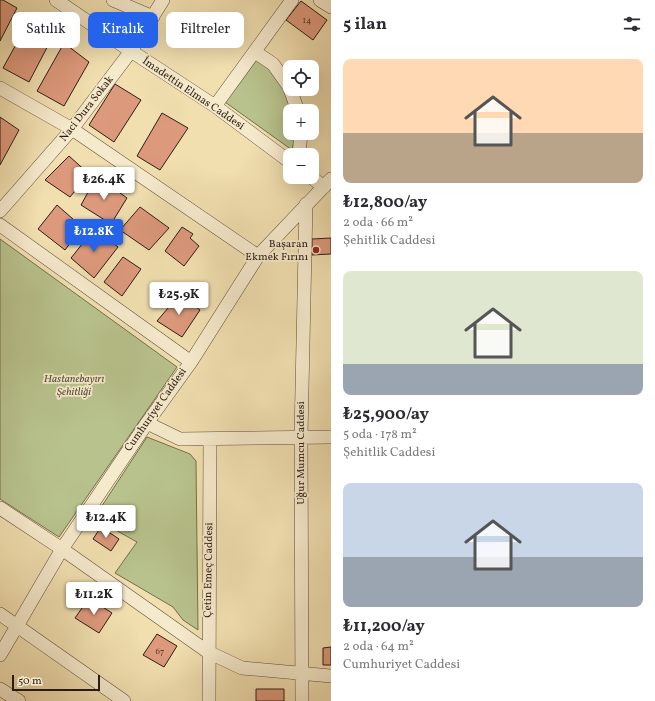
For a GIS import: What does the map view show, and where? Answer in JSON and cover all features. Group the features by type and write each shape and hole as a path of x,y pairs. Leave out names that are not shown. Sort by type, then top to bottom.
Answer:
{"street":[{"name":"İmadettin Elmas Caddesi","path":"56,0 130,52 215,106 283,157"},
{"path":"113,0 143,12"},
{"name":"Naci Dura Sokak","path":"156,12 164,0"},
{"path":"215,106 292,0"},
{"path":"320,0 331,7"},
{"name":"Naci Dura Sokak","path":"0,210 72,129 133,48"},
{"path":"255,52 273,64 283,78"},
{"path":"0,88 72,129 258,256"},
{"name":"Cumhuriyet Caddesi","path":"0,655 62,549 147,423 191,362 258,256 306,204 328,183"},
{"name":"Uğur Mumcu Caddesi","path":"302,701 301,436 306,204"},
{"path":"0,225 191,362"},
{"path":"147,423 180,439 301,436 331,437"},
{"name":"Çetin Emeç Caddesi","path":"209,701 210,438"},
{"path":"0,508 62,549 208,652 242,668 302,675 331,676"},
{"path":"0,614 124,701"},
{"path":"0,689 19,701"}],"green space":[{"path":"255,57 272,68 283,89 283,96 287,96 291,104 283,104 283,140 294,140 292,148 289,148 225,102"},
{"name":"Hastanebayırı Şehitliği","path":"0,239 177,367 59,537 0,499"},
{"path":"147,437 190,454 196,461 198,630 183,620 173,607 115,573 137,542 94,518"}],"building":[{"path":"0,0 3,0 17,8 15,12 12,12 12,18 0,41"},
{"path":"301,1 327,20 313,40 286,20"},
{"path":"14,48 47,48 29,82 3,68"},
{"path":"61,48 71,48 89,62 64,106 37,91"},
{"path":"115,84 141,100 114,142 89,125"},
{"path":"162,113 188,128 160,170 137,156"},
{"path":"0,117 19,130 0,165"},
{"path":"69,156 89,174 70,197 45,180"},
{"path":"97,176 127,198 111,224 81,205"},
{"path":"57,205 82,227 65,250 38,229"},
{"path":"140,207 169,228 149,250 120,230"},
{"path":"182,227 193,234 190,238 199,246 184,266 165,251"},
{"path":"95,228 118,247 94,278 71,258"},
{"path":"331,238 331,254 312,255 312,239"},
{"path":"123,257 141,269 122,296 104,282"},
{"path":"180,294 200,310 182,337 157,321"},
{"path":"101,527 119,539 111,551 93,539"},
{"path":"89,598 112,613 99,633 75,618"},
{"path":"157,634 177,646 164,667 143,655"},
{"path":"331,647 331,665 323,665 323,648"},
{"path":"256,689 284,689 284,701 256,701"}],"place":[{"name":"Başaran Ekmek Fırını","path":"316,250"}]}
